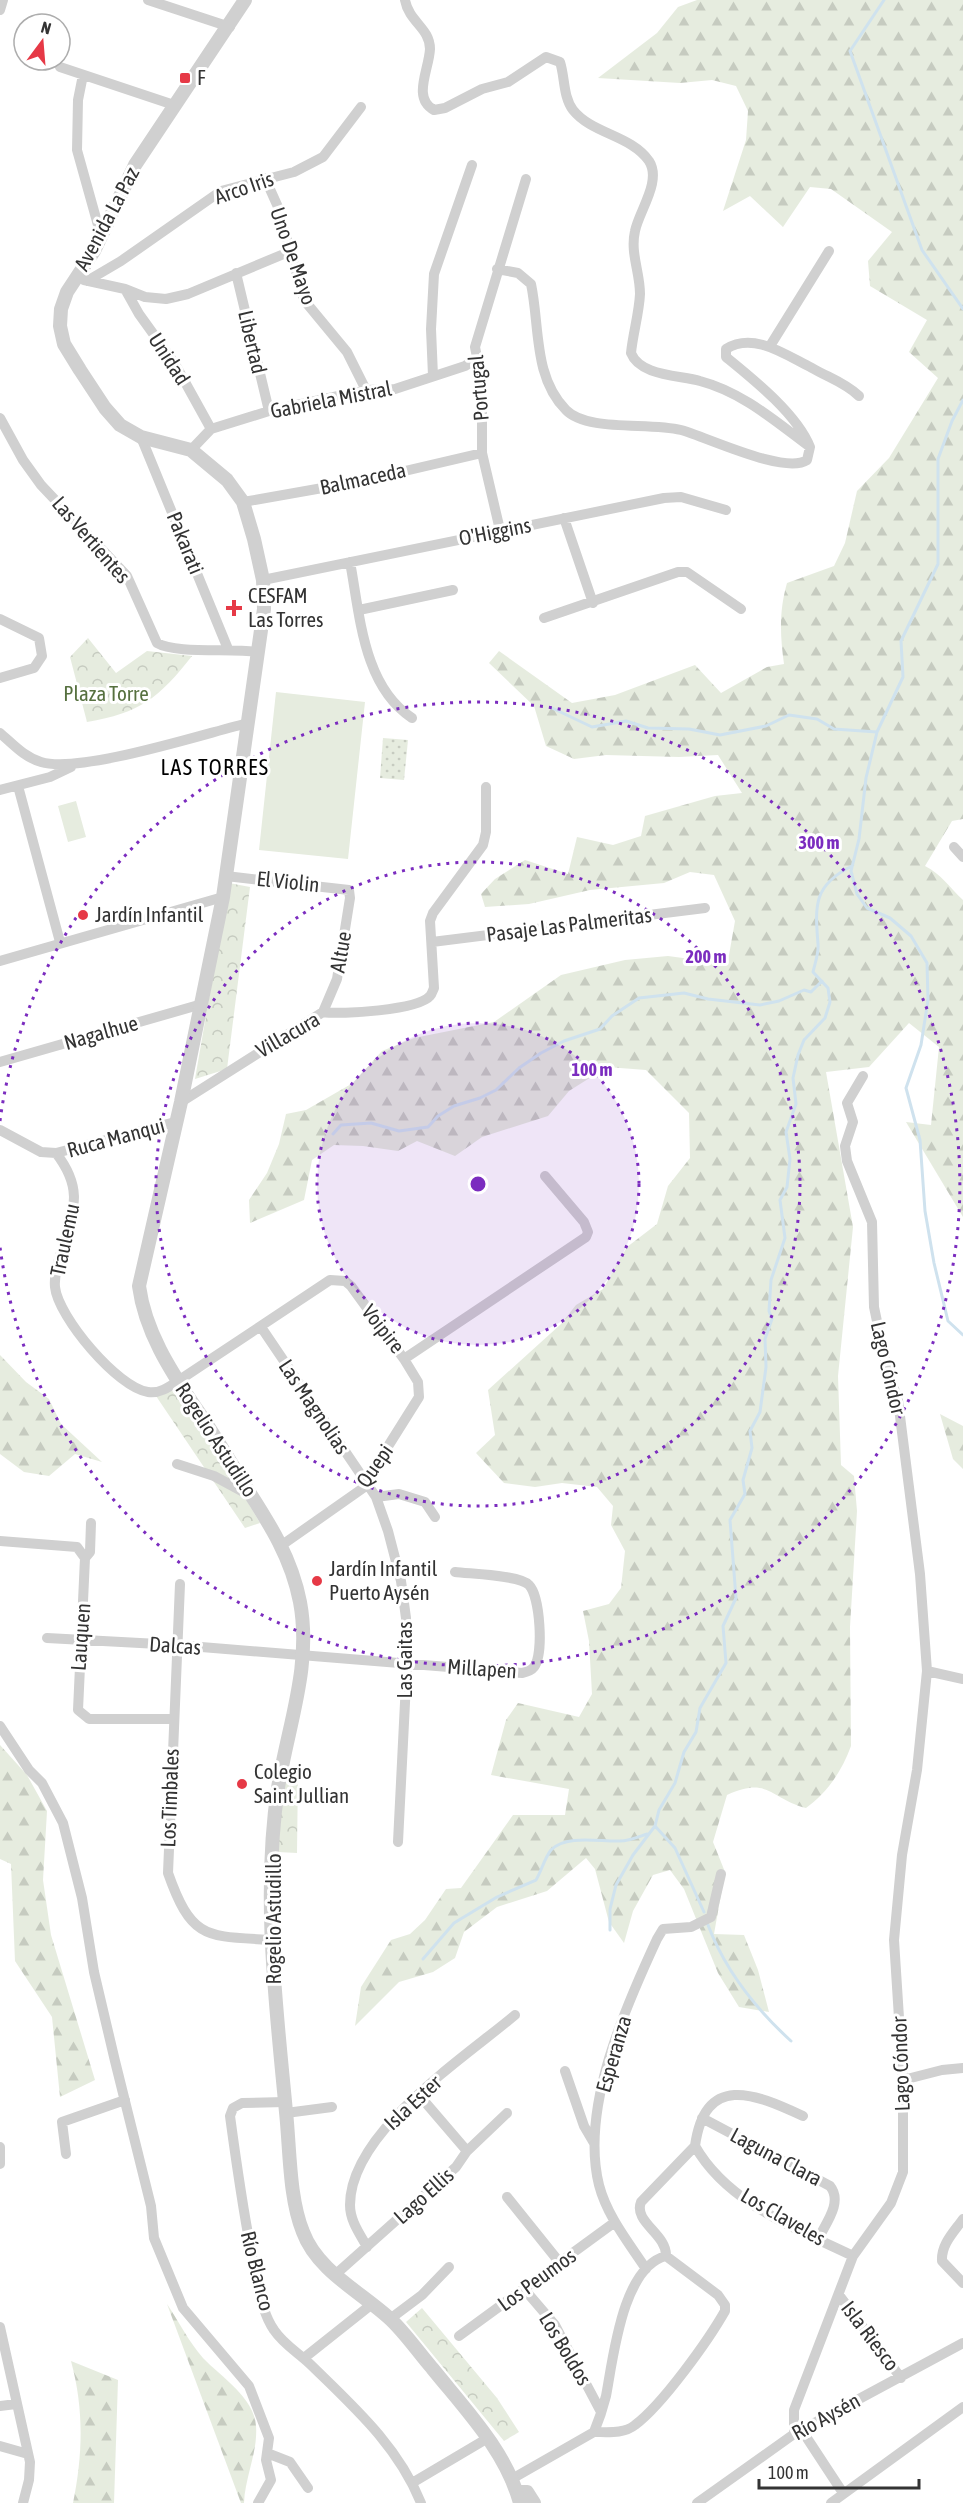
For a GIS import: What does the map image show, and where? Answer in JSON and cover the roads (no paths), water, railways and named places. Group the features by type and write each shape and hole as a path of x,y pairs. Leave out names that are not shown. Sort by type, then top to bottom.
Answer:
{"street":[{"path":"0,10 3,0"},
{"path":"148,0 230,27"},
{"name":"Avenida La Paz","path":"141,437 120,425 105,408 64,344 60,326 61,309 67,292 81,280 125,183 174,105 230,27 246,0"},
{"path":"405,0 408,13 429,39 422,95 424,102 434,110 482,89 508,82 546,57 560,62 564,85 572,109 632,146 652,167 651,184 634,234 633,250 640,291 631,353 634,362 642,367 699,380 732,392 810,447"},
{"path":"72,71 174,105"},
{"path":"83,75 78,100 77,150 101,236"},
{"name":"Arco Iris","path":"81,280 121,261 221,191 265,177 294,172 323,157 361,107"},
{"path":"433,376 431,329 434,274 472,165"},
{"name":"Uno De Mayo","path":"265,177 291,251 304,300 347,352 366,390"},
{"name":"Portugal","path":"500,530 482,453 482,383 477,358 477,336 526,178"},
{"path":"81,280 145,297 166,299 188,294 291,251"},
{"path":"770,346 829,251"},
{"path":"497,269 518,273 531,284 540,356 546,375 558,400 567,411 579,419 603,424 661,426 788,463 802,464 807,460 810,447 804,434 724,353 729,346 770,346 813,369 844,382 860,396"},
{"name":"Libertad","path":"236,273 269,411"},
{"name":"Unidad","path":"125,290 139,314 175,364 211,429"},
{"name":"Gabriela Mistral","path":"191,450 211,429 269,411 366,390 395,389 465,366 477,358"},
{"name":"Las Vertientes","path":"0,418 23,460 42,485 127,576 158,643 178,648 257,652"},
{"name":"Rogelio Astudillo","path":"141,437 191,450 227,480 243,502 263,580 264,609 223,897 181,1102 139,1286 141,1304 150,1329 178,1382 282,1545 298,1592 303,1624 303,1657 298,1698 279,1786 274,1824 272,1940 292,2178 301,2228 318,2258 390,2319 488,2438"},
{"name":"Pakarati","path":"141,437 228,649"},
{"name":"Balmaceda","path":"243,502 362,481 482,453"},
{"name":"O'Higgins","path":"263,580 617,506 673,498 702,502 726,510"},
{"path":"564,518 593,603"},
{"path":"351,562 359,610 373,668 386,696 396,708 412,718"},
{"path":"544,618 593,603 654,578 687,572 741,609"},
{"path":"359,610 453,590"},
{"path":"0,619 39,638 42,657 34,668 0,678"},
{"path":"0,790 50,777 74,765 249,723"},
{"path":"0,733 23,754 41,762 74,765"},
{"path":"18,786 60,942"},
{"path":"432,942 433,913 483,845 486,832 486,787"},
{"path":"954,847 963,857"},
{"name":"El Violin","path":"226,876 349,890"},
{"name":"Altue","path":"323,1012 337,979 350,898 349,890"},
{"path":"0,961 223,897"},
{"name":"Pasaje Las Palmeritas","path":"432,942 705,908"},
{"name":"Villacura","path":"181,1102 323,1012 339,1015 363,1013 420,1002 430,997 434,988 432,942"},
{"name":"Nagalhue","path":"0,1062 202,1004"},
{"name":"Lago Cóndor","path":"797,2432 794,2410 853,2256 891,2204 903,2172 903,2080 894,1940 902,1855 917,1770 927,1671 920,1574 898,1400 887,1369 874,1307 872,1222 847,1161 844,1146 853,1122 847,1103 863,1076"},
{"name":"Ruca Manqui","path":"56,1154 175,1122"},
{"path":"0,1131 41,1152 56,1154"},
{"name":"Traulemu","path":"56,1154 69,1170 75,1195 55,1275 55,1289 61,1307 118,1377 151,1393 178,1382"},
{"name":"Voipire","path":"178,1382 261,1327 310,1291 330,1280 338,1280 351,1286 404,1359 583,1240 588,1232 584,1222 545,1176"},
{"name":"Las Magnolias","path":"261,1327 366,1486"},
{"name":"Quepi","path":"282,1545 366,1486 375,1467 419,1398 418,1382 404,1359"},
{"path":"177,1464 214,1476 252,1496"},
{"name":"Las Gaitas","path":"366,1486 376,1497 401,1581 407,1663 398,1842"},
{"path":"376,1497 399,1494 425,1502 435,1517"},
{"name":"Lauquen","path":"91,1522 90,1552 85,1558 80,1640 77,1704 81,1715 89,1719 173,1719"},
{"path":"0,1541 77,1547 85,1558"},
{"name":"Millapen","path":"303,1657 522,1673 531,1671 536,1665 540,1625 533,1591 529,1584 517,1580 455,1572"},
{"name":"Los Timbales","path":"180,1584 167,1845 168,1873 173,1887 194,1923 206,1933 272,1940"},
{"name":"Dalcas","path":"47,1638 177,1645 303,1657"},
{"path":"927,1671 963,1680"},
{"path":"0,1726 29,1770 42,1783 63,1823 82,1898 94,1972 151,2205 154,2238 172,2286 183,2308 249,2386 269,2438 267,2453 272,2480 258,2503"},
{"name":"Esperanza","path":"646,2269 615,2222 600,2187 594,2143 606,2072 622,2023 657,1939 663,1929 691,1928 711,1917 721,1874"},
{"name":"Isla Ester","path":"367,2247 354,2224 350,2205 354,2183 369,2151 386,2126 419,2095 514,2015"},
{"path":"903,2080 942,2070 963,2068"},
{"path":"565,2071 584,2126 594,2143"},
{"path":"666,2256 663,2240 641,2215 638,2208 641,2202 695,2146 702,2118 712,2102 727,2094 747,2094 803,2116"},
{"path":"419,2095 467,2151"},
{"path":"66,2154 62,2122 125,2100"},
{"name":"Río Blanco","path":"332,2107 286,2108 242,2103 233,2108 230,2116 242,2211 264,2309 279,2336 381,2435 422,2503"},
{"name":"Lago Ellis","path":"336,2274 456,2167 467,2151 507,2113"},
{"name":"Laguna Clara","path":"702,2118 830,2186 835,2192 836,2202 818,2239"},
{"name":"Los Claveles","path":"695,2146 705,2165 759,2209 853,2256"},
{"path":"0,2147 0,2164"},
{"path":"507,2196 560,2263"},
{"path":"963,2219 949,2238 942,2254 942,2261 963,2283"},
{"name":"Los Peumos","path":"459,2336 525,2290 615,2222"},
{"path":"516,2492 594,2432 600,2416 620,2319 646,2269 666,2256"},
{"path":"594,2432 624,2431 635,2425 674,2384 725,2311 725,2305 718,2295 672,2258 666,2256"},
{"path":"390,2319 422,2295 449,2267"},
{"name":"Los Boldos","path":"525,2290 555,2325 600,2416"},
{"name":"Isla Riesco","path":"839,2295 901,2378"},
{"path":"304,2358 372,2304"},
{"path":"0,2327 1,2343 28,2454 29,2480 23,2503"},
{"name":"Río Aysén","path":"697,2503 797,2432 963,2343"},
{"path":"0,2406 16,2404"},
{"path":"831,2503 963,2407"},
{"path":"797,2432 843,2493"},
{"path":"412,2483 488,2438 516,2492"},
{"path":"0,2446 28,2454"},
{"path":"267,2453 290,2462 308,2488"},
{"path":"516,2492 527,2492 534,2503"}],"waterway":[{"path":"884,0 850,51 922,250 963,309"},
{"path":"963,400 952,421 938,459 938,564 901,641 903,677 877,732 866,778 859,839 851,871 857,894 867,908 890,918 911,936 927,963 928,1000 921,1045 906,1088 920,1140 925,1211 934,1263 948,1321 963,1335"},
{"path":"552,708 592,727 626,721 648,728 689,729 720,735 766,726 789,715 817,719 834,729 877,732"},
{"path":"610,1930 610,1909 616,1885 633,1855 655,1826 659,1810 675,1783 684,1752 696,1732 700,1708 726,1663 723,1626 736,1598 730,1520 745,1494 743,1480 752,1448 750,1431 760,1412 766,1367 765,1339 772,1319 769,1311 771,1280 785,1238 780,1200 787,1187 790,1159 786,1132 796,1104 793,1078 804,1040 825,1018 830,1002 828,988 813,972 818,947 817,908 823,889 839,873 852,866"},
{"path":"333,1134 341,1125 371,1123 399,1131 428,1127 438,1116 454,1106 496,1090 519,1068 541,1053 564,1041 600,1029 612,1016 639,998 684,993 708,999 760,1005 779,1001 804,990 811,992 822,981"},
{"path":"655,1826 675,1848 704,1912"},
{"path":"423,1959 454,1923 497,1897 536,1880 549,1853 557,1845 574,1840 623,1841 647,1834"},
{"path":"708,1925 723,1958 743,1988 791,2041"}],"place":[{"name":"F","path":"185,78"},
{"name":"CESFAM Las Torres","path":"234,608"},
{"name":"Jardín Infantil","path":"83,915"},
{"name":"Jardín Infantil Puerto Aysén","path":"317,1581"},
{"name":"Colegio Saint Jullian","path":"242,1784"}],"district":[{"name":"LAS TORRES","path":"215,767"}],"park label":[{"name":"Plaza Torre","path":"106,694"}]}
